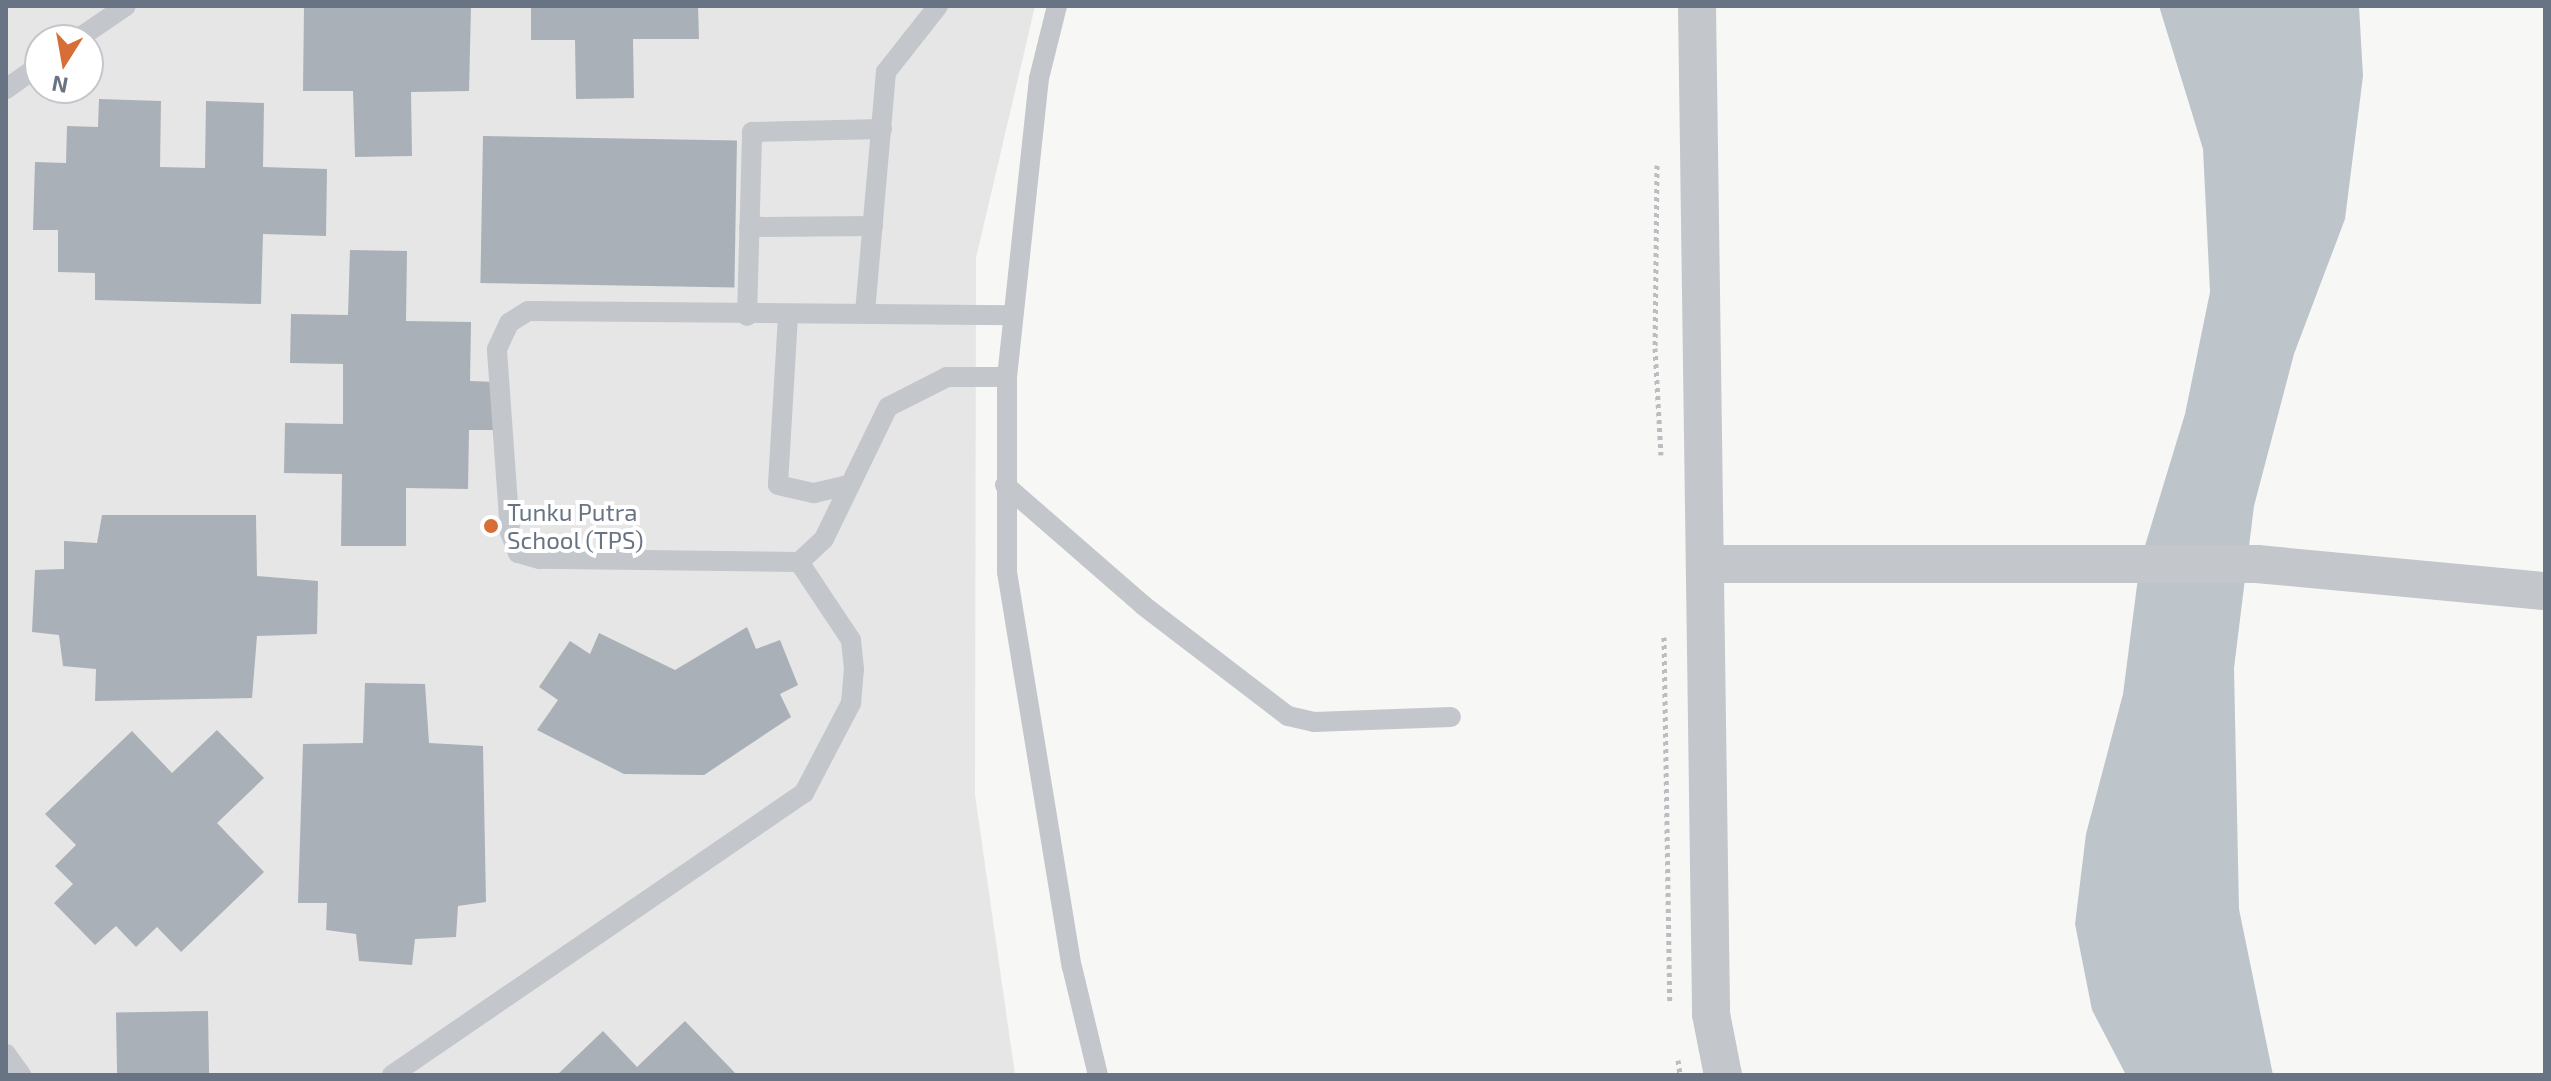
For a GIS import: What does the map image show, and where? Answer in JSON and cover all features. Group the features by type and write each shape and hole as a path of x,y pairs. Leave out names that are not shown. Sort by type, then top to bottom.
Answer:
{"street":[{"path":"1697,6 1711,1014 1723,1075"},
{"path":"1707,564 2257,564 2545,591"}],"lane":[{"path":"100,24 126,6"},
{"path":"865,312 886,72 938,6"},
{"path":"1057,6 1039,78 1012,315 1007,377 1007,572 1072,967 1098,1075"},
{"path":"6,89 24,76"},
{"path":"747,316 752,132 882,129"},
{"path":"749,227 873,226"},
{"path":"1007,377 947,377 888,407 845,486 824,539 799,562 539,559 518,553 510,532 497,349 509,323 528,311 747,316 865,312 946,318 1012,315"},
{"path":"788,316 778,485 814,493 845,486"},
{"path":"1005,485 1144,606 1288,716 1314,722 1451,717"},
{"path":"392,1075 804,793 851,703 854,669 851,640 799,562"},
{"path":"6,1054 21,1075"}],"path":[{"path":"1658,149 1655,348 1661,467"},
{"path":"1664,622 1670,1007"},
{"path":"1676,1048 1680,1075"}],"shaded area":[{"name":"Tunku Putra School (TPS)","path":"6,6 1035,6 976,258 975,795 1015,1075 6,1075"},
{"path":"2159,6 2359,6 2363,76 2345,219 2294,354 2254,506 2234,668 2239,909 2273,1075 2126,1075 2092,1010 2075,924 2086,834 2123,694 2140,562 2185,414 2210,292 2203,149"}],"building":[{"path":"304,6 471,6 469,91 411,92 412,156 355,157 353,91 303,91"},
{"path":"531,6 698,6 699,39 633,39 634,98 576,99 575,40 531,40"},
{"path":"104,99 161,101 160,167 205,168 206,101 264,103 263,167 327,169 326,236 263,234 261,304 95,300 95,273 58,272 58,230 33,230 35,162 66,163 67,126 98,127 99,104 104,104"},
{"path":"483,136 737,140 734,287 480,283"},
{"path":"350,250 407,251 406,321 471,322 470,381 496,382 496,430 469,430 468,489 406,488 406,546 341,546 342,474 284,473 285,423 343,424 343,364 290,363 291,314 348,315"},
{"path":"102,515 256,515 257,576 318,581 317,634 257,636 252,698 95,701 96,669 63,666 59,635 32,632 35,570 64,569 64,541 97,543"},
{"path":"747,627 756,649 780,640 798,685 780,694 791,717 704,775 624,774 537,730 558,700 539,687 570,641 590,654 599,633 675,670"},
{"path":"365,683 425,684 429,743 483,746 486,902 458,906 456,937 415,939 412,965 359,961 356,934 326,930 327,903 298,903 303,744 363,743"},
{"path":"217,730 264,778 217,823 264,872 181,952 157,927 136,947 116,926 95,945 54,903 73,884 55,866 76,845 45,814 132,731 172,773"},
{"path":"208,1011 209,1075 117,1075 116,1013"},
{"path":"685,1021 737,1075 557,1075 603,1031 637,1067"}],"place":[{"name":"Tunku Putra School (TPS)","path":"491,526"}]}
